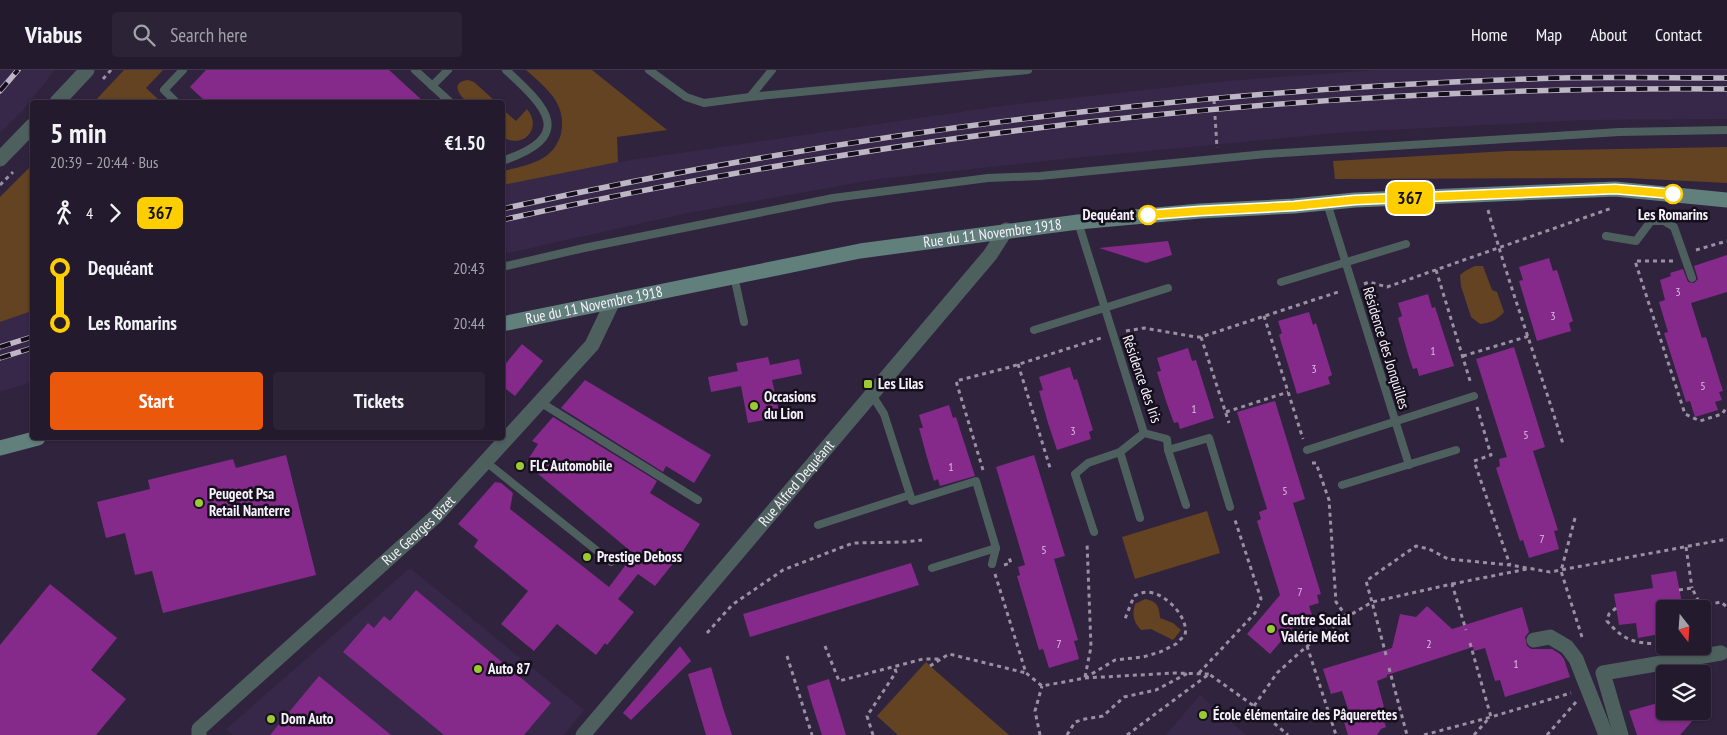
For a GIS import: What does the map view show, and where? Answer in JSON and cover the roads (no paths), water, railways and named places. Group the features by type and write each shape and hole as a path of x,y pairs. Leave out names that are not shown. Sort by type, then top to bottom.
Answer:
{"street":[{"path":"58,100 87,70"},
{"path":"0,159 30,128"},
{"name":"Rue du 11 Novembre 1918","path":"505,323 571,308 860,251 1006,230 1078,222 1200,211 1327,203 1615,189 1727,200"},
{"name":"Rue Alfred Dequéant","path":"583,735 872,396 990,255 1006,230"},
{"name":"Rue Georges Bizet","path":"199,735 199,729 436,516 592,345 613,301"},
{"path":"0,448 30,440"},
{"path":"1534,640 1550,638 1567,647 1576,659 1606,735"},
{"path":"1621,735 1603,673 1721,653"}],"lane":[{"path":"174,100 164,90 183,70"},
{"path":"415,70 448,100"},
{"path":"432,86 448,70"},
{"path":"506,70 536,98 544,109 548,121 548,130 534,147 506,160"},
{"path":"650,70 686,97 704,104 750,97 1028,70"},
{"path":"750,97 772,70"},
{"path":"505,266 594,246 833,198 988,178 1040,176 1275,153 1609,133 1727,130"},
{"name":"Résidence des Jonquilles","path":"1327,203 1394,422 1474,396"},
{"path":"1606,236 1636,241 1651,221 1664,222 1674,226 1692,278"},
{"name":"Résidence des Iris","path":"1078,222 1103,308 1144,433 1168,439 1168,450"},
{"path":"1280,282 1406,244"},
{"path":"734,276 744,322"},
{"path":"1034,330 1168,288"},
{"path":"872,396 884,414 912,501 976,482 996,548 992,564"},
{"path":"540,402 698,500"},
{"path":"1307,450 1394,422 1409,464"},
{"path":"1094,532 1075,474 1088,463 1120,452 1144,433"},
{"path":"1186,504 1168,450 1209,438 1230,507"},
{"path":"1342,485 1456,450"},
{"path":"1120,452 1140,518"},
{"path":"486,462 611,562"},
{"path":"818,525 910,494"},
{"path":"932,568 996,548"}],"railway":[{"path":"0,91 18,70"},
{"path":"505,208 764,157 1028,118 1294,92 1427,83 1560,78 1727,78"},
{"path":"505,219 653,189 805,161 958,138 1111,120 1265,105 1419,95 1573,90 1727,89"},
{"path":"0,347 30,338"},
{"path":"0,358 30,349"}],"place":[{"name":"Les Romarins","path":"1673,194"},
{"name":"Dequéant","path":"1148,215"},
{"name":"Les Lilas","path":"868,384"},
{"name":"Occasions du Lion","path":"754,406"},
{"name":"FLC Automobile","path":"520,466"},
{"name":"Peugeot Psa Retail Nanterre","path":"199,503"},
{"name":"Prestige Deboss","path":"587,557"},
{"name":"Centre Social Valérie Méot","path":"1271,629"},
{"name":"Auto 87","path":"478,669"},
{"name":"École élémentaire des Pâquerettes","path":"1203,715"},
{"name":"Dom Auto","path":"271,719"}]}
